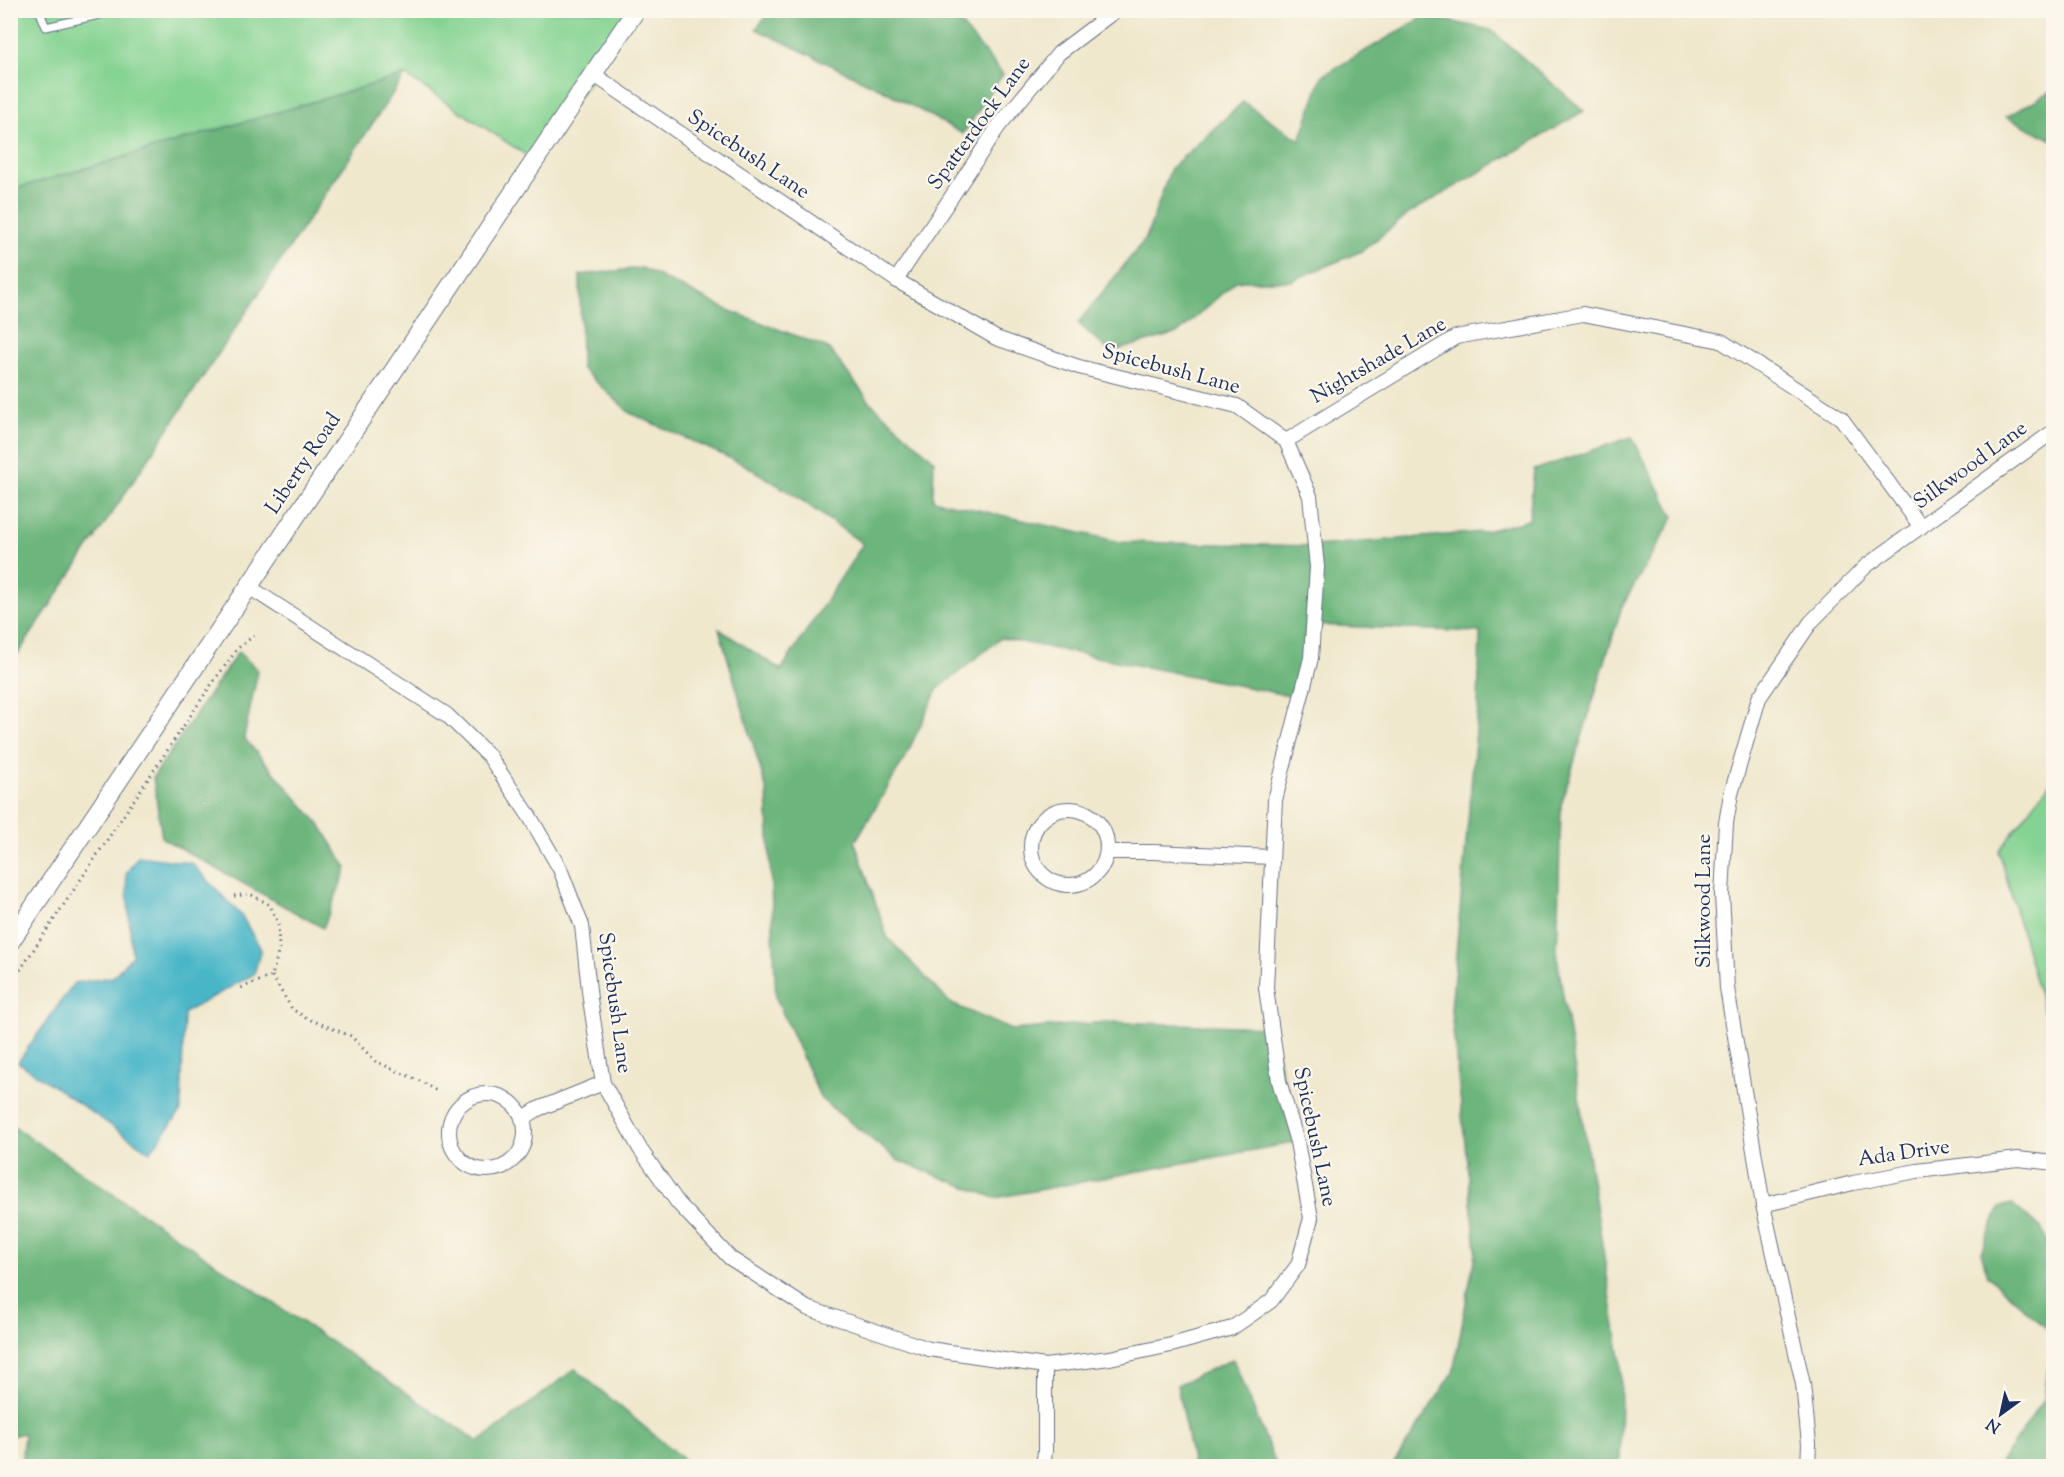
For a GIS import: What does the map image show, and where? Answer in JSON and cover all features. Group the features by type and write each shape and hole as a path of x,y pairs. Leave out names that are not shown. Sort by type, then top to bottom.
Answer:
{"street":[{"name":"Liberty Road","path":"10,942 636,10"},
{"name":"Spatterdock Lane","path":"896,280 998,127 1059,53 1116,10"},
{"name":"Spicebush Lane","path":"249,587 447,715 489,756 530,817 560,869 582,926 603,1083 640,1149 678,1203 730,1258 807,1308 928,1349 1045,1366 1110,1358 1172,1345 1232,1328 1271,1301 1298,1265 1311,1218 1297,1142 1279,1081 1266,988 1275,800 1311,658 1317,567 1310,496 1286,441 1237,406 1079,367 996,338 896,280 593,74"},
{"name":"Nightshade Lane","path":"1286,441 1456,337 1583,314 1721,341 1841,418 1922,527"},
{"name":"Silkwood Lane","path":"1808,1467 1809,1444 1803,1384 1763,1205 1727,988 1722,894 1726,823 1731,794 1759,698 1811,622 1866,566 2054,431"},
{"path":"1070,808 1089,814 1103,829 1107,852 1099,871 1090,879 1068,885 1054,882 1041,873 1031,854 1032,837 1038,825 1056,810 1070,808"},
{"path":"1107,852 1271,857"},
{"path":"522,1119 538,1109 603,1083"},
{"path":"488,1093 507,1099 521,1114 522,1119 525,1137 517,1156 508,1164 491,1170 472,1167 459,1158 449,1139 450,1121 456,1109 474,1095 488,1093"},
{"name":"Ada Drive","path":"1763,1205 1853,1183 1917,1171 2018,1159 2054,1162"},
{"path":"1043,1467 1045,1366"}],"lane":[{"path":"39,10 46,27 121,10"}],"path":[{"path":"10,985 211,684 238,648 256,634"},
{"path":"234,896 250,894 270,905 278,922 279,949 272,976 292,1009 306,1018 351,1036 375,1061 422,1082 438,1092"},
{"path":"241,988 272,976"}],"green space":[{"path":"771,10 950,11 1003,74 963,134 885,91 756,29"},
{"path":"11,11 636,11 535,161 405,75 11,190"},
{"path":"1425,16 1491,30 1584,111 1410,213 1362,251 1291,281 1236,281 1178,333 1110,352 1078,323 1146,238 1171,168 1243,102 1300,140 1322,76"},
{"path":"405,75 11,664 11,190"},
{"path":"2053,90 2053,140 2006,117"},
{"path":"642,268 728,310 828,348 871,403 934,460 933,500 1121,542 1315,546 1482,532 1529,520 1534,470 1632,437 1674,517 1622,606 1561,805 1557,956 1621,1365 1620,1466 1392,1466 1453,1373 1476,1249 1451,1010 1478,709 1480,632 1313,625 1301,698 1001,638 937,690 905,758 855,842 887,937 950,1003 1012,1030 1106,1022 1271,1027 1297,1142 995,1198 899,1161 821,1099 776,998 767,791 719,629 781,670 863,544 794,495 745,465 630,413 581,368 580,275"},
{"path":"238,652 258,670 244,738 321,826 347,868 323,928 162,838 153,777"},
{"path":"2053,779 2053,1045 1999,851"},
{"path":"11,1125 479,1442 575,1369 684,1460 697,1466 21,1466 24,1433 10,1436"},
{"path":"2012,1204 2041,1228 2053,1254 2053,1334 1988,1276 1981,1252 2000,1207"},
{"path":"2053,1334 2053,1466 1998,1466 2044,1400"},
{"path":"1233,1359 1277,1466 1193,1466 1177,1385"}],"water":[{"path":"138,856 191,863 241,915 261,949 254,974 184,1013 181,1111 150,1152 18,1062 74,983 113,977 132,956 126,874"}]}
